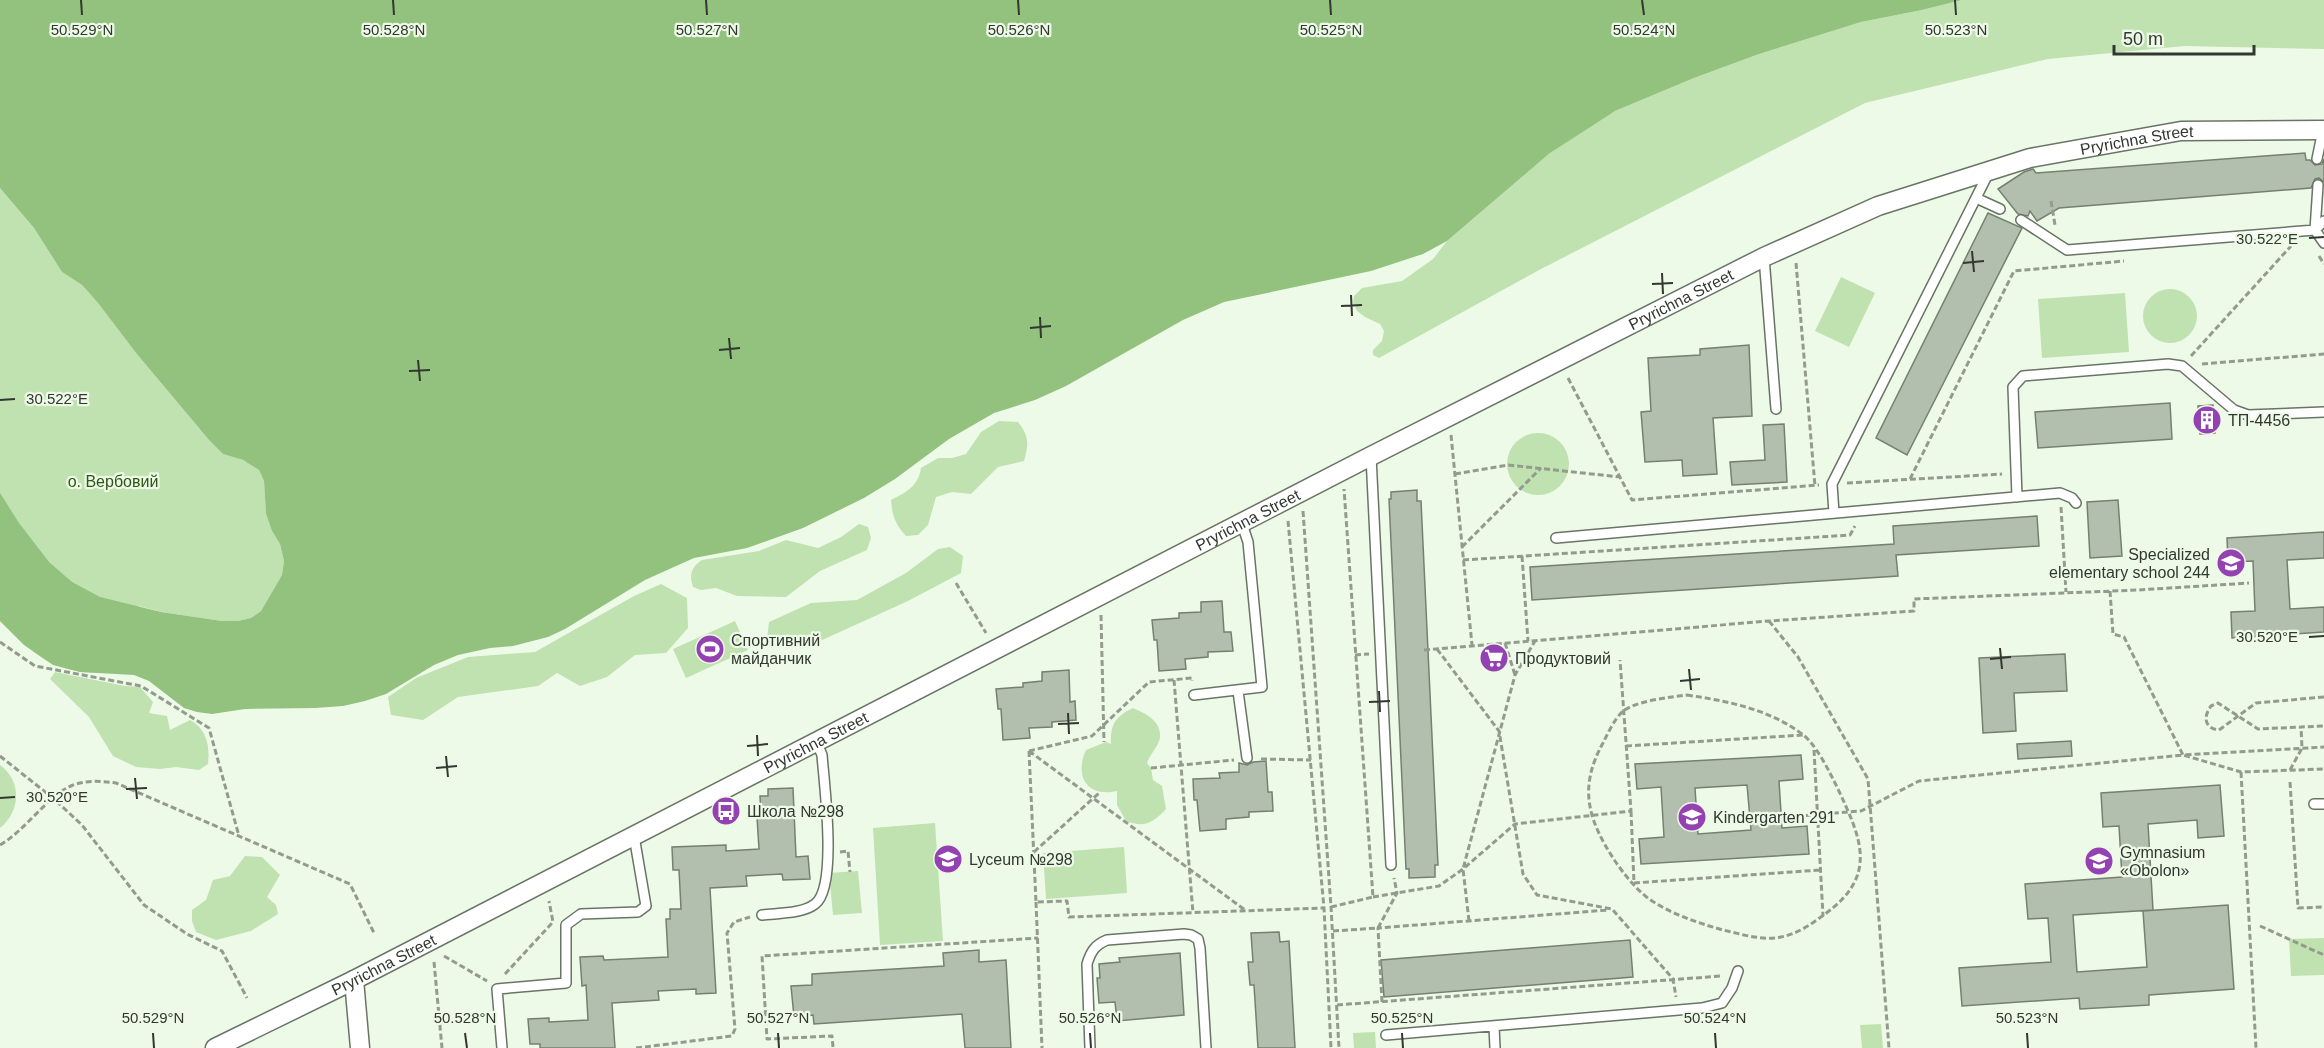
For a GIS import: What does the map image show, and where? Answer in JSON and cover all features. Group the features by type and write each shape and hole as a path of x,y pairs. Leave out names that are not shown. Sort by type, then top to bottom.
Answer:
{"street":[{"name":"Pryrichna Street","path":"215,1048 354,980 1371,456 1764,257 1878,206 2030,158 2181,131 2324,130"},
{"path":"354,980 360,1048"}],"lane":[{"path":"2317,159 2324,130"},
{"path":"1834,513 1833,484 1990,171"},
{"path":"2318,185 2315,230 2324,243"},
{"path":"1976,198 2000,210"},
{"path":"2021,220 2067,250 2315,230 2324,221"},
{"path":"1764,257 1776,409"},
{"path":"2017,497 2013,387 2023,376 2168,364 2182,366 2234,410 2248,416 2324,412"},
{"path":"1371,456 1391,865"},
{"path":"1556,538 2060,493 2072,498 2076,503"},
{"path":"1194,695 1262,687 1248,542 1242,524"},
{"path":"1238,691 1247,758"},
{"path":"762,915 804,909 814,905 824,891 830,853 822,755 817,742"},
{"path":"502,1048 497,989 566,983 566,925 581,914 638,912 646,906 634,836"},
{"path":"1090,1048 1087,964 1090,952 1097,944 1107,940 1191,934 1198,939 1200,948 1206,1048"},
{"path":"1386,1035 1702,1008 1722,1003 1738,973"},
{"path":"1494,1026 1496,1048"}],"path":[{"path":"2051,201 2059,245"},
{"path":"2279,247 2301,245"},
{"path":"2182,366 2291,246"},
{"path":"2318,254 2324,264"},
{"path":"1565,372 1632,500 1815,486 1795,257"},
{"path":"1910,479 2014,271 2129,261"},
{"path":"2182,366 2324,354"},
{"path":"1450,429 1472,645"},
{"path":"1455,474 1508,465 1620,477"},
{"path":"1462,547 1541,468"},
{"path":"1344,487 1373,897"},
{"path":"1302,511 1333,931 1339,1048"},
{"path":"1463,560 1850,535 1862,511"},
{"path":"1288,521 1324,908 1331,1048"},
{"path":"1522,556 1528,641"},
{"path":"956,582 986,633"},
{"path":"1424,650 1914,611 1914,598 2250,583"},
{"path":"2110,591 2114,634 2124,637 2183,755 2241,771 2324,769"},
{"path":"1100,614 1104,742"},
{"path":"1769,621 1798,657 1868,779 1889,1048"},
{"path":"1469,921 1463,869 1515,675 1535,640"},
{"path":"0,642 35,666 141,686 209,728 239,836"},
{"path":"1505,643 1515,675"},
{"path":"1437,649 1499,731 1523,874 1537,895 1612,909 1673,980 1677,1011"},
{"path":"1620,660 1634,883"},
{"path":"1029,751 1092,736 1149,682 1192,678 1194,695"},
{"path":"1174,680 1193,913"},
{"path":"1696,696 1735,704 1775,716 1804,735 1828,769 1858,834 1860,872 1843,900 1797,932 1779,938 1750,937 1692,922 1650,900 1622,870 1601,840 1590,816 1587,792 1592,762 1623,711 1659,698 1696,696"},
{"path":"2324,697 2256,703 2238,716 2219,730 2207,725 2205,718 2211,706 2218,703 2238,716 2258,729 2324,726"},
{"path":"2290,770 2302,748 2301,727"},
{"path":"1626,747 1804,735"},
{"path":"1788,817 1869,808 1919,781 2183,755 2324,747"},
{"path":"1814,749 1823,916"},
{"path":"1029,751 1246,911"},
{"path":"1029,751 1042,1048"},
{"path":"0,756 54,799 82,825 144,905 187,934 222,951 247,998"},
{"path":"1151,768 1247,758 1311,760"},
{"path":"2241,771 2256,1048"},
{"path":"0,845 13,838 72,785 95,780 116,783 350,884 374,933"},
{"path":"2290,782 2298,908 2324,907"},
{"path":"1034,852 1099,793"},
{"path":"1331,907 1439,886 1463,869 1515,824 1631,811"},
{"path":"830,853 848,851 850,872"},
{"path":"1382,1002 1378,928 1397,893 1391,865"},
{"path":"1634,883 1820,870"},
{"path":"499,981 553,922 547,896"},
{"path":"1036,902 1067,901 1069,917 1324,908"},
{"path":"1333,931 1612,909"},
{"path":"636,1048 732,1036 735,1027 727,933 734,921 762,915"},
{"path":"2260,926 2324,955"},
{"path":"833,1047 832,1036 767,1040 762,956 1038,938"},
{"path":"444,956 485,981 492,981"},
{"path":"434,962 442,1048"},
{"path":"1337,1005 1673,980 1738,973"}],"green space":[{"path":"1962,0 2324,0 2324,49 2185,46 2048,59 1865,103 1541,269 1379,358 1373,355 1373,350 1382,341 1384,331 1380,324 1357,311 1353,302 1354,296 1362,288 1402,281 1433,259 1447,241 1550,153 1595,122 1615,111 1694,78 1759,54 1861,22"},
{"name":"о. Вербовий","path":"0,188 34,228 62,272 82,285 98,303 136,353 209,440 223,454 243,460 259,470 264,481 266,514 280,544 284,561 282,575 261,611 251,618 222,621 161,612 139,606 107,673 73,670 59,666 35,653 0,621"},
{"path":"1841,277 1875,293 1849,347 1815,331"},
{"path":"2170,289 2180,291 2189,297 2195,306 2197,316 2195,326 2189,335 2180,341 2170,343 2160,341 2151,335 2145,326 2143,316 2145,306 2151,297 2160,291"},
{"path":"2125,293 2129,352 2042,358 2038,299"},
{"path":"999,421 1018,422 1022,427 1027,440 1024,461 998,467 971,494 952,492 936,497 928,525 918,535 906,536 895,519 891,500 911,488 921,468 938,458 952,458 966,454 981,432"},
{"path":"1538,433 1555,438 1560,442 1564,447 1569,464 1564,481 1560,486 1555,490 1538,495 1521,490 1516,486 1512,481 1507,464 1512,447 1516,442 1521,438"},
{"path":"859,524 868,527 871,538 867,550 820,571 786,597 737,596 716,588 701,590 693,587 692,572 695,565 702,560 759,551 786,540 818,548 841,537"},
{"path":"950,547 963,556 961,573 908,601 809,646 773,647 767,639 769,622 811,603 857,600 906,573 938,549"},
{"path":"661,584 687,598 688,628 666,653 635,655 607,677 580,686 557,673 538,686 458,697 423,720 391,715 388,697 416,678 468,657 535,652 634,596"},
{"name":"Спортивний майданчик","path":"735,621 748,650 686,678 673,649"},
{"path":"55,672 140,687 153,702 149,713 167,716 170,730 190,720 200,728 208,745 208,764 199,770 176,767 160,769 136,767 113,756 89,717 50,679"},
{"path":"1133,708 1152,718 1160,732 1159,741 1147,763 1151,768 1153,780 1162,786 1166,809 1157,818 1143,824 1126,821 1117,805 1117,791 1098,791 1091,788 1086,783 1082,768 1086,750 1106,742 1111,744 1115,722 1122,714"},
{"path":"0,765 12,779 16,796 12,813 0,828"},
{"path":"935,823 943,941 880,945 873,828"},
{"path":"1124,847 1127,893 1046,899 1043,853"},
{"path":"245,856 262,857 280,875 267,897 276,905 278,914 251,931 216,940 196,932 192,921 192,910 206,900 213,880 230,876"},
{"path":"858,871 862,913 833,915 829,873"},
{"path":"2324,938 2324,975 2291,976 2289,939"},
{"path":"1881,1024 1883,1048 1862,1048 1860,1025"},
{"path":"1375,1032 1376,1048 1354,1048 1353,1033"}],"shaded area":[{"path":"0,0 1962,0 1861,22 1759,54 1615,111 1550,153 1447,241 1423,254 1371,271 1224,302 1183,320 1066,386 1035,400 994,413 949,439 895,479 864,498 803,528 747,548 694,558 645,580 548,637 513,646 458,655 434,665 386,694 365,701 343,706 245,709 212,714 184,708 149,681 134,675 80,672 53,665 24,645 0,621 0,493 19,523 49,562 72,582 100,597 161,612 222,621 251,618 261,611 282,575 284,561 280,544 266,514 264,481 259,470 243,460 223,454 209,440 136,353 98,303 82,285 62,272 34,228 0,188"}],"building":[{"path":"2305,153 2306,160 2310,160 2315,165 2322,164 2324,159 2324,182 2319,178 2315,179 2311,188 2059,208 2037,221 2030,211 2028,216 2018,214 1998,189 2024,172 2033,169 2036,173"},
{"path":"1988,213 2022,228 1907,455 1876,438"},
{"path":"1749,345 1752,416 1713,418 1717,474 1683,476 1682,460 1645,462 1641,412 1651,411 1648,358 1700,355 1700,349"},
{"path":"2170,403 2172,439 2038,448 2035,412"},
{"name":"ТП-4456","path":"2213,405 2215,433 2200,434 2198,406"},
{"path":"1784,424 1787,482 1732,485 1730,462 1765,460 1763,425"},
{"path":"1417,490 1417,501 1421,501 1438,865 1435,865 1435,877 1409,878 1409,869 1406,869 1389,499 1391,499 1391,492"},
{"path":"2118,500 2122,556 2090,558 2087,502"},
{"path":"2037,516 2039,546 1896,555 1898,576 1532,600 1530,567 1894,544 1893,526"},
{"path":"2324,532 2324,558 2287,560 2290,609 2324,607 2324,632 2232,638 2231,612 2255,611 2253,561 2228,562 2227,538"},
{"path":"1222,601 1224,632 1231,632 1233,651 1208,652 1208,657 1185,659 1186,669 1159,671 1157,640 1154,640 1152,620 1179,618 1179,613 1201,612 1201,602"},
{"path":"2065,654 2067,691 2014,693 2016,731 1983,733 1979,658"},
{"path":"1069,670 1070,702 1075,701 1076,720 1052,722 1052,727 1029,728 1030,738 1003,740 1001,709 998,709 996,689 1023,687 1023,683 1042,681 1042,672"},
{"path":"2071,741 2072,756 2018,759 2017,744"},
{"path":"1801,755 1803,779 1779,781 1782,828 1807,826 1809,854 1641,864 1639,839 1664,837 1661,787 1637,789 1635,764","holes":["1747,785 1751,830 1698,834 1695,788"]},
{"path":"1266,761 1268,792 1272,792 1273,811 1249,812 1249,817 1226,819 1226,829 1200,831 1197,800 1194,800 1193,779 1220,778 1219,773 1239,772 1239,763 1247,765"},
{"path":"2220,785 2224,836 2198,838 2197,820 2148,824 2153,910 2073,915 2077,972 2147,967 2143,911 2228,905 2234,989 2149,995 2149,1005 2080,1009 2079,998 1962,1006 1959,968 2051,962 2048,918 2028,919 2025,884 2122,877 2119,826 2103,827 2101,793"},
{"path":"793,788 796,857 808,856 810,879 783,880 782,874 746,876 747,886 710,888 716,993 696,994 696,989 658,991 659,1000 612,1003 615,1048 540,1048 540,1044 530,1044 528,1019 549,1018 549,1022 588,1020 586,985 582,986 580,957 603,956 604,960 668,957 666,919 670,919 670,909 681,909 679,870 673,870 672,847 726,845 726,851 759,849 757,817 761,817 760,796 768,796 768,789"},
{"path":"1279,932 1280,942 1289,941 1295,1048 1258,1048 1254,985 1250,985 1248,962 1253,962 1251,933"},
{"path":"1630,940 1633,977 1384,997 1381,960"},
{"path":"979,950 979,962 1006,960 1011,1048 965,1048 962,1014 814,1024 813,1015 794,1017 791,986 812,985 812,974 944,966 943,953"},
{"path":"1180,953 1184,1015 1117,1021 1115,1002 1099,1003 1097,978 1100,978 1099,964 1120,962 1119,958"}],"place":[{"name":"ТП-4456","path":"2207,420"},
{"name":"Specialized elementary school 244","path":"2231,563"},
{"name":"Спортивний майданчик","path":"710,649"},
{"name":"Продуктовий","path":"1494,658"},
{"name":"Школа №298","path":"726,811"},
{"name":"Kindergarten 291","path":"1692,817"},
{"name":"Lyceum №298","path":"948,859"},
{"name":"Gymnasium «Obolon»","path":"2099,861"}]}
